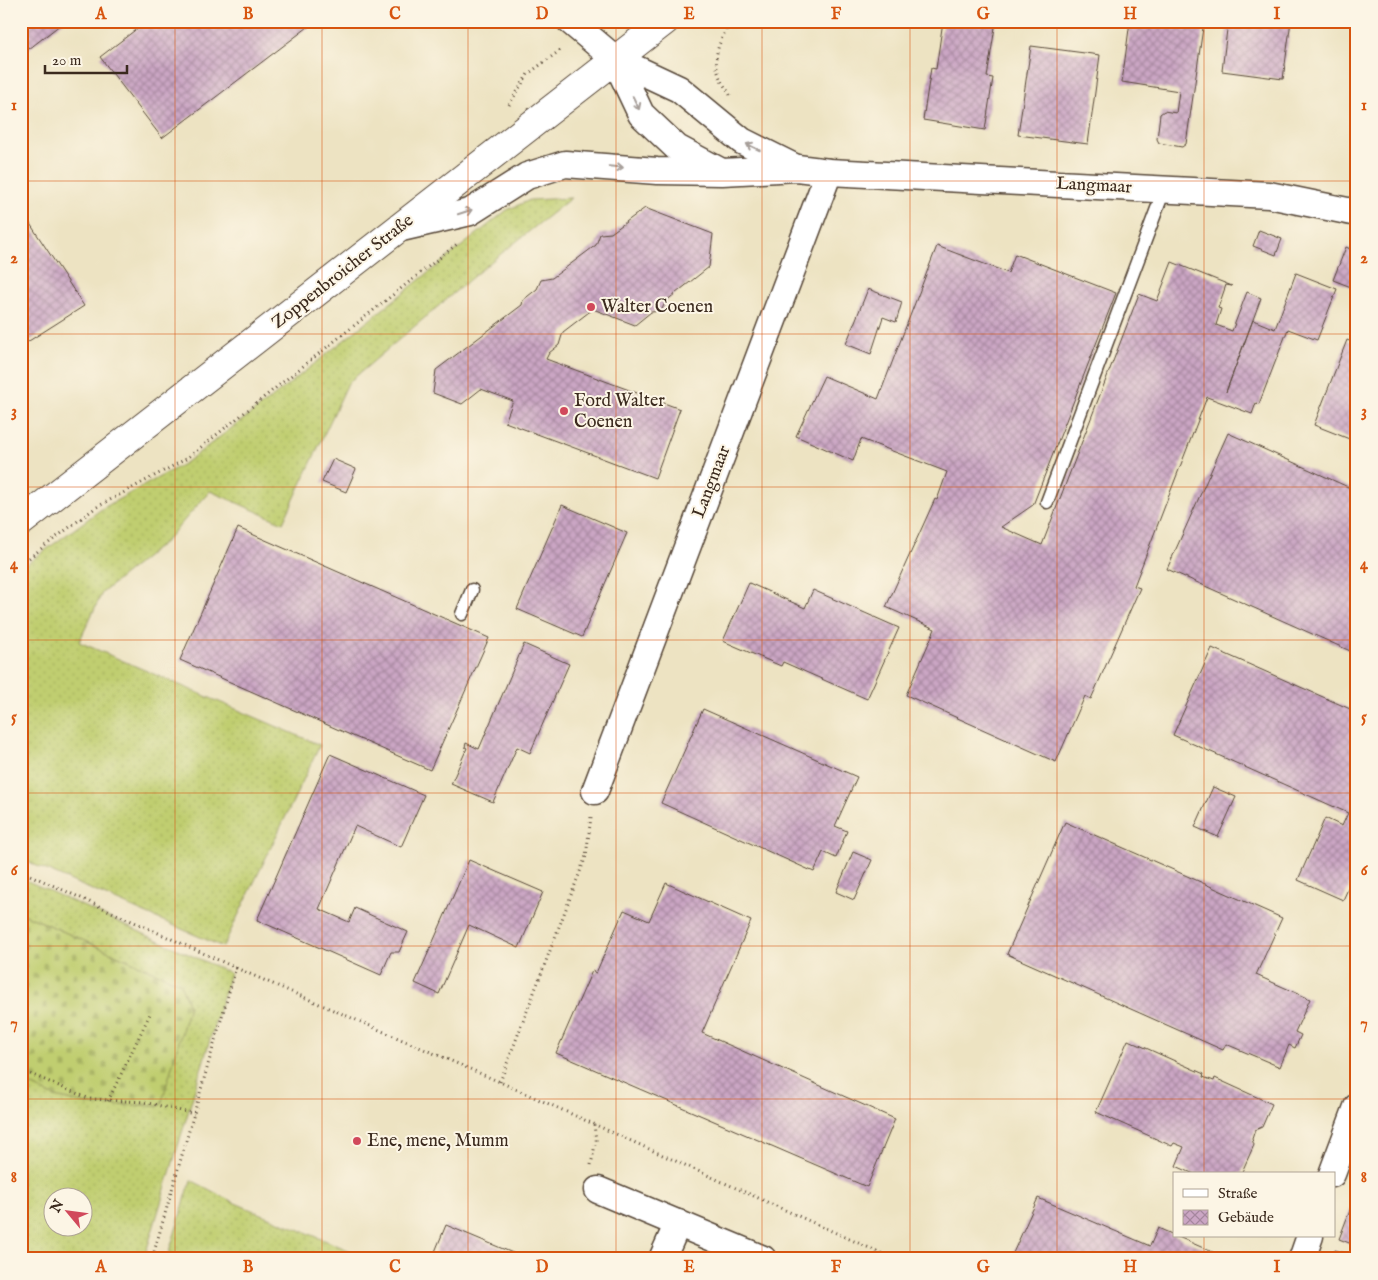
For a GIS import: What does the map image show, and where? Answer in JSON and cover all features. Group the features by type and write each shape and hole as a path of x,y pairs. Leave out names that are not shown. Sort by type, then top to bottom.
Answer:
{"main road":[{"name":"Zoppenbroicher Straße","path":"21,522 665,21"}],"street":[{"path":"570,21 615,59 641,114 677,148 722,172"},
{"name":"Langmaar","path":"615,59 679,88 742,141 797,168"},
{"name":"Langmaar","path":"401,228 470,212 527,176 566,164 722,172 797,168 829,172 1269,195 1357,213"},
{"name":"Langmaar","path":"594,791 829,172"},
{"path":"1333,1172 1357,1107"},
{"path":"598,1190 763,1259"},
{"path":"662,1259 678,1223"},
{"path":"1302,1259 1309,1238"}],"lane":[{"path":"1047,502 1164,190"},
{"path":"462,614 472,590"}],"path":[{"path":"710,113 731,94 720,78 716,54 721,37 732,21"},
{"path":"21,564 96,508 186,459 461,241"},
{"path":"500,1082 586,856 594,791"},
{"path":"21,871 236,968 500,1082 894,1259"},
{"path":"152,1259 236,968"},
{"path":"108,1101 150,1014"},
{"path":"21,1070 73,1094 108,1101 144,1102 194,1114"},
{"path":"594,1124 596,1140 590,1169 598,1190"}],"green space":[{"path":"571,198 482,269 348,383 283,523 210,491 167,540 102,593 79,642 320,745 223,947 21,859 21,568 103,508 185,463 269,400 507,210 530,200"},
{"path":"21,878 230,973 144,1259 21,1259 21,1080 55,1097 92,1105 161,1105 180,983 21,913"},
{"path":"21,913 180,983 189,1006 161,1105 92,1105 55,1097 21,1080"},
{"path":"191,1180 235,1203 370,1259 167,1259"}],"building":[{"path":"21,21 65,21 29,49 21,38"},
{"path":"147,21 316,21 162,138 100,57"},
{"path":"943,21 996,21 987,77 993,78 985,130 923,120 931,68 936,69"},
{"path":"1130,21 1204,21 1186,144 1182,147 1159,143 1157,139 1160,114 1164,111 1176,113 1179,91 1122,82"},
{"path":"1228,21 1291,21 1283,79 1222,71"},
{"path":"1031,46 1100,55 1088,144 1018,135"},
{"name":"Walter Coenen","path":"645,208 713,234 709,267 666,301 661,311 651,312 635,325 593,309 563,332 559,345 549,353 546,359 680,409 655,478 505,422 513,401 481,389 462,404 433,393 436,370 522,305 523,300 537,289 541,280 552,278 596,245 600,234 611,233"},
{"path":"21,210 84,306 21,346"},
{"path":"1259,230 1282,239 1276,255 1253,246"},
{"path":"937,246 1008,273 1015,254 1116,293 1033,505 1001,527 1042,545 1139,294 1157,301 1172,262 1232,286 1226,285 1218,308 1221,309 1216,325 1232,331 1247,292 1261,298 1226,392 1253,320 1275,329 1296,273 1337,289 1317,340 1288,329 1259,404 1256,403 1252,414 1207,397 1134,586 1140,588 1091,699 1085,696 1056,762 906,695 935,629 886,607 935,499 937,500 947,472 861,439 853,461 796,436 824,376 878,399"},
{"path":"1346,247 1357,252 1357,272 1351,287 1333,280"},
{"path":"868,289 902,302 896,322 883,317 871,354 846,344"},
{"path":"1347,340 1357,344 1357,442 1314,425"},
{"path":"21,346 27,355 26,361 21,364"},
{"path":"1228,433 1357,491 1357,654 1167,569"},
{"path":"333,459 356,469 346,492 322,482"},
{"path":"562,505 627,533 582,637 517,609"},
{"path":"238,528 489,638 430,770 180,660"},
{"path":"749,583 805,608 813,590 899,628 867,699 783,662 781,666 723,641"},
{"path":"524,644 569,664 530,753 517,747 493,802 451,784 467,748 465,747 466,743 479,749"},
{"path":"1212,648 1357,712 1357,869 1343,900 1298,880 1325,818 1342,826 1348,813 1173,735"},
{"path":"703,709 857,777 835,826 847,831 836,858 823,852 814,872 661,803"},
{"path":"330,754 424,795 401,847 355,826 319,909 349,922 355,908 408,932 399,952 391,952 381,975 257,920"},
{"path":"1213,787 1236,797 1218,837 1195,827"},
{"path":"1065,822 1282,918 1256,975 1310,999 1295,1032 1301,1035 1295,1048 1289,1045 1280,1067 1226,1044 1223,1050 1007,954"},
{"path":"853,852 872,860 854,900 836,892"},
{"path":"469,860 543,892 519,948 469,925 439,994 415,983"},
{"path":"666,883 751,921 702,1033 895,1119 867,1187 556,1053 592,971 596,973 624,910 649,921"},
{"path":"1128,1040 1204,1074 1203,1077 1214,1081 1215,1078 1272,1104 1262,1127 1255,1130 1252,1139 1254,1145 1242,1172 1190,1172 1176,1166 1184,1147 1174,1143 1172,1146 1096,1112"},
{"path":"1357,1192 1357,1246 1339,1239"},
{"path":"1038,1198 1150,1246 1158,1228 1173,1235 1173,1238 1181,1238 1217,1254 1214,1259 1026,1259 1013,1253"},
{"path":"446,1225 527,1259 432,1259"},
{"path":"1335,1250 1357,1257 1357,1259 1331,1259"}],"place":[{"name":"Walter Coenen","path":"591,307"},
{"name":"Ford Walter Coenen","path":"564,411"},
{"name":"Ene, mene, Mumm","path":"357,1141"}]}
